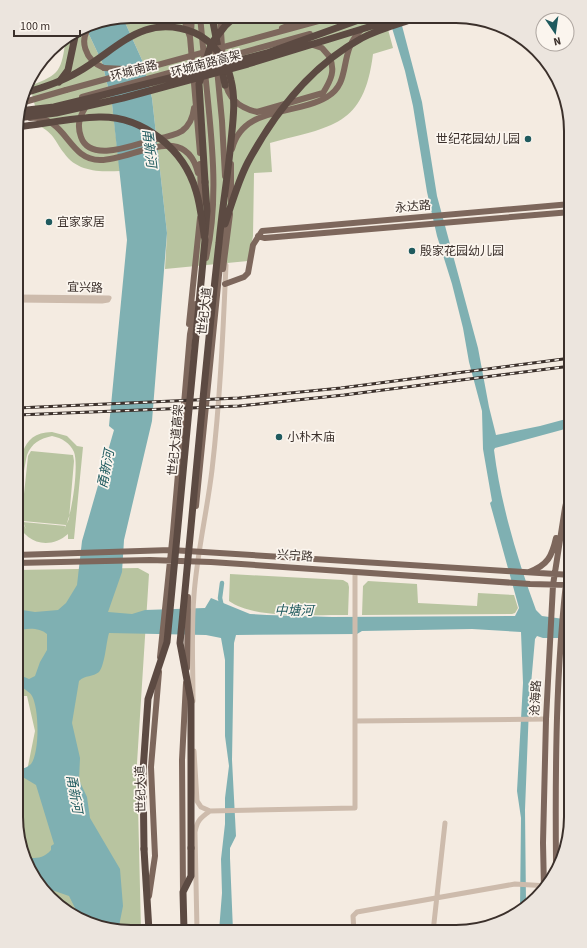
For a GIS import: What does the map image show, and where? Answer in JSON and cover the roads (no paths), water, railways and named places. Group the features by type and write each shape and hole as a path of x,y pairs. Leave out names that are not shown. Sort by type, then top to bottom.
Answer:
{"highway":[{"path":"213,23 219,53 222,85"},
{"path":"204,240 207,211 199,84 211,44 228,23"},
{"name":"环城南路高架","path":"25,110 54,107 267,53 352,23"},
{"name":"环城南路高架","path":"24,118 56,113 123,98 262,60 382,23"},
{"path":"219,241 248,162 273,121 297,90 323,65 363,38 403,23"},
{"path":"31,91 42,88 76,73 121,42 138,33 155,27 168,26 194,33 209,40 227,67 232,81 234,111 219,241"},
{"path":"29,95 45,90 62,80 68,70 75,39"},
{"path":"23,126 100,117 126,121 145,128 165,141 191,177 196,192 204,240"},
{"name":"世纪大道高架","path":"148,898 144,848 143,771 148,699 164,644 204,240"},
{"name":"世纪大道高架","path":"183,892 191,876 191,701 180,643 219,241"},
{"path":"183,892 184,925"},
{"name":"世纪大道","path":"148,898 149,925"}],"main road":[{"path":"185,23 190,37"},
{"path":"189,23 195,88 201,188 194,279 189,320 190,334"},
{"path":"190,37 191,23"},
{"name":"世纪大道","path":"148,898 155,856 151,767 164,644 190,334 210,243 212,194 210,131 201,23"},
{"name":"世纪大道","path":"183,892 182,760 188,648 187,602 194,561 222,285 225,204 222,85 213,23"},
{"path":"195,88 193,115 190,123 181,132 116,150 95,150 83,143 78,130 79,118 85,108 96,100 209,67 270,50 302,43 322,48 332,62 333,71 331,81 323,93 257,112 246,110 231,98 222,85 219,23"},
{"path":"219,23 219,53"},
{"path":"88,32 85,40 86,53 94,64 104,68 137,68 211,50 294,23"},
{"name":"环城南路","path":"28,101 312,23"},
{"name":"环城南路","path":"25,112 353,23"},
{"path":"258,236 253,245 248,273 244,277 222,285 226,260 230,209 231,158 237,136 245,125 259,118 314,103 326,98 337,90 342,80 347,52 351,40 363,28 375,23"},
{"path":"106,90 209,67 301,37"},
{"path":"24,119 32,118 55,124 81,154 87,158 100,160 152,148 170,146 183,150 190,156 196,166 201,188"},
{"name":"永达路","path":"564,205 262,231 258,236 265,238 564,213"},
{"name":"沧海路","path":"526,573 537,569 551,557 560,517 564,510"},
{"name":"沧海路","path":"545,879 543,843 550,634 554,575 564,514"},
{"name":"兴宁路","path":"23,555 128,553 171,550 564,575"},
{"name":"兴宁路","path":"23,563 127,560 194,561 530,584 564,585"},
{"name":"沧海路","path":"556,857 561,636 564,609"}],"street":[{"path":"195,551 203,532 212,470 221,377 222,285"},
{"name":"宜兴路","path":"23,297 109,298 108,300 102,301 23,300"},
{"path":"194,561 193,722 196,794 197,801 201,806 210,811 355,808 354,572"},
{"path":"355,721 546,719"},
{"path":"197,925 195,832 197,821 210,811"},
{"path":"433,925 436,898 439,890 445,822"},
{"path":"354,925 353,916 357,912 518,884 538,886"}],"water":[{"name":"甬新河","path":"125,23 142,60 152,98 167,233 152,421 124,540 122,572 108,612 132,614 145,610 205,608 211,598 250,614 332,617 515,616 519,608 490,503 492,501 483,449 482,411 469,362 463,328 452,284 437,236 427,192 413,106 405,71 391,23 401,23 422,102 437,196 478,348 496,435 564,420 564,429 495,448 494,450 510,531 536,610 542,616 564,619 564,638 543,638 537,636 535,639 529,707 525,810 526,899 520,904 521,818 517,791 523,683 521,632 472,629 362,631 357,634 236,635 234,643 232,760 236,836 230,848 233,925 219,925 222,893 221,859 225,824 225,798 229,766 225,736 225,660 221,638 206,635 109,633 101,669 94,675 79,681 72,723 80,758 79,780 87,797 90,818 120,869 123,906 119,924 90,917 77,911 69,896 52,890 37,871 31,858 37,858 45,855 51,850 51,846 54,844 36,785 23,777 23,768 31,764 34,758 38,730 34,702 29,692 23,688 23,676 29,679 35,676 40,662 47,650 47,634 40,630 23,629 23,610 35,612 58,610 66,603 77,585 82,541 114,430 109,426 127,240 112,104 102,62 88,32 110,25"}],"waterway":[{"path":"222,583 220,598 222,607"}],"railway":[{"path":"23,408 239,398 341,388 564,359"},
{"path":"23,415 239,406 344,395 564,367"}],"place":[{"name":"世纪花园幼儿园","path":"528,139"},
{"name":"宜家家居","path":"49,222"},
{"name":"殷家花园幼儿园","path":"412,251"},
{"name":"小朴木庙","path":"279,437"}],"water label":[{"name":"中塘河","path":"294,611"}]}
